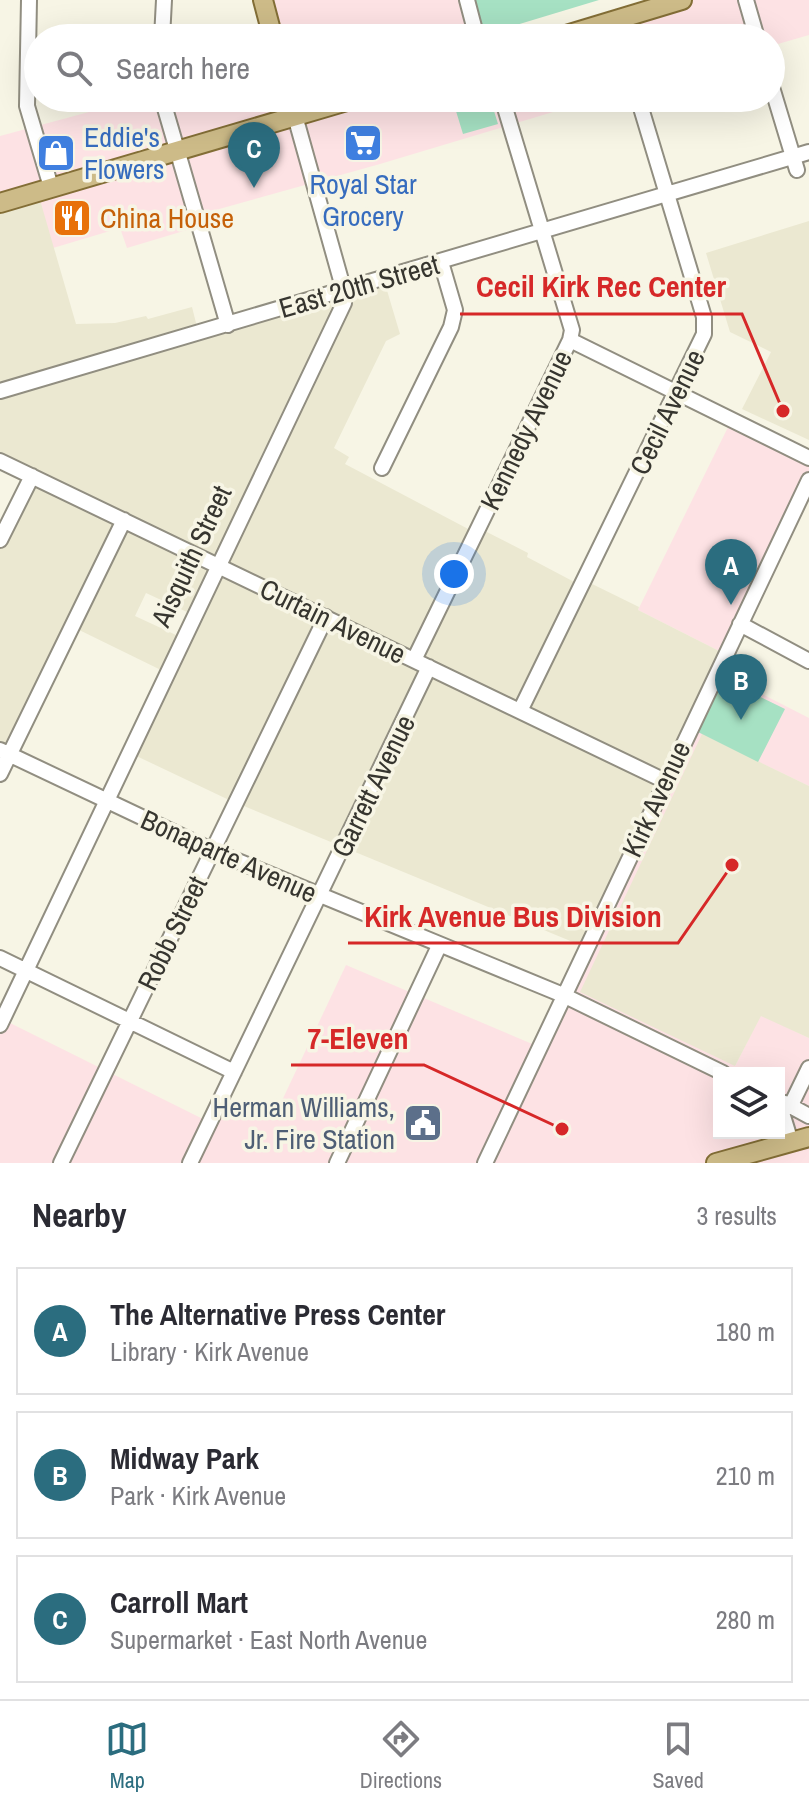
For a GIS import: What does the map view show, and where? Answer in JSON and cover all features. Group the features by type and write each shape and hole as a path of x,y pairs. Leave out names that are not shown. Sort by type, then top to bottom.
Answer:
{"main road":[{"path":"263,0 269,24"},
{"path":"629,24 682,0"},
{"path":"0,203 177,151 279,112"},
{"path":"716,1163 800,1139"}],"street":[{"path":"29,0 29,24"},
{"path":"163,24 164,0"},
{"path":"467,0 473,24"},
{"path":"746,0 753,24"},
{"path":"29,112 51,187"},
{"path":"166,112 228,325"},
{"path":"293,112 344,291"},
{"name":"Kennedy Avenue","path":"414,660 570,340 572,330 506,112"},
{"name":"Cecil Avenue","path":"520,711 702,342 704,317 642,112"},
{"path":"779,112 795,164"},
{"name":"East 20th Street","path":"0,391 667,194 795,164 809,152"},
{"path":"382,468 451,327 455,310 441,262"},
{"name":"Aisquith Street","path":"0,1025 344,303 344,291"},
{"path":"570,340 809,458"},
{"name":"Curtain Avenue","path":"0,461 665,781"},
{"path":"0,540 32,476"},
{"name":"Kirk Avenue","path":"485,1163 809,480"},
{"path":"0,774 5,752 124,520"},
{"name":"Robb Street","path":"61,1163 326,617"},
{"path":"740,624 809,661"},
{"name":"Garrett Avenue","path":"190,1163 429,667"},
{"name":"Bonaparte Avenue","path":"5,752 211,850 563,995 713,1068"},
{"path":"337,1163 439,946"},
{"path":"0,958 234,1072"},
{"path":"785,1100 809,1068"},
{"path":"785,1104 809,1116"},
{"path":"785,1107 800,1139"}],"shaded area":[{"path":"262,0 462,0 469,24 269,24"},
{"path":"679,0 809,0 809,35 785,42 785,24 598,24"},
{"path":"89,112 553,112 194,216 197,227 127,248 120,228 53,248 0,204 0,136"},
{"path":"38,193 76,324 115,323 146,316 148,319 192,307 198,331 383,277 400,334 386,341 334,448 349,457 345,464 472,531 475,526 528,553 527,557 580,585 584,580 639,607 638,610 723,653 585,947 227,799 128,752 165,672 71,626 18,733 0,753 0,538 30,475 0,460 0,204","holes":["146,593 187,612 176,635 135,616"]},
{"path":"809,221 809,440 742,409 771,352 730,332 706,253"},
{"path":"732,419 809,455 809,480 723,653 638,610"},
{"path":"715,670 809,718 809,786 702,735 735,1066 761,1015 809,1038 809,1163 0,1163 0,1018 209,1122 217,1105 278,1109 346,965 537,1046"},
{"path":"702,734 809,786 809,1038 761,1016 735,1066 580,992"}],"green space":[{"path":"474,0 599,0 519,24 480,24"},
{"path":"456,112 494,112 498,124 463,134"},
{"path":"724,679 785,709 758,762 698,732"}],"place":[{"name":"Royal Star Grocery","path":"363,143"},
{"name":"Eddie's Flowers","path":"56,153"},
{"name":"Carroll Mart","path":"254,188"},
{"name":"China House","path":"72,218"},
{"name":"Cecil Kirk Rec Center","path":"783,411"},
{"name":"The Alternative Press Center","path":"731,605"},
{"name":"Midway Park","path":"741,720"},
{"name":"Kirk Avenue Bus Division","path":"732,865"},
{"name":"Herman Williams, Jr. Fire Station","path":"423,1123"},
{"name":"7-Eleven","path":"562,1129"}]}
